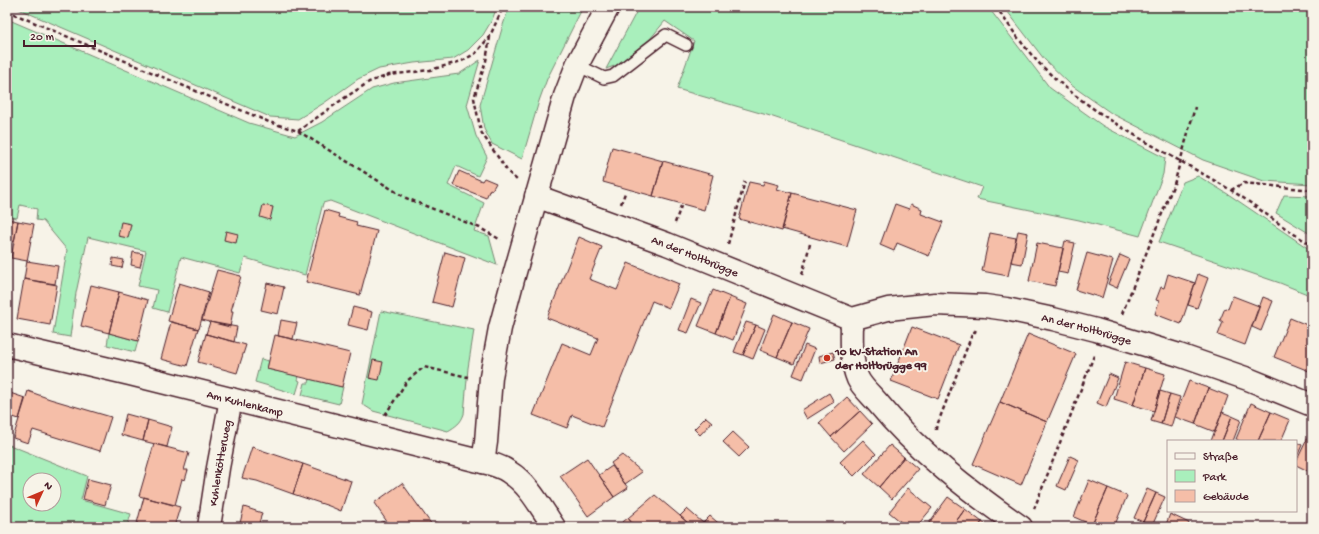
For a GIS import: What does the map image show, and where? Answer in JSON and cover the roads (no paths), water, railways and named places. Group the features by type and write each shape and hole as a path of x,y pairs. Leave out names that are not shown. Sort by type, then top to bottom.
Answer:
{"street":[{"path":"483,462 491,377 500,328 536,196 565,96 577,65 608,7"},
{"name":"An der Holtbrügge","path":"536,196 664,243 852,319 888,309 935,304 1006,309 1109,334 1179,355 1248,379 1312,405"},
{"path":"852,319 852,358 859,380 895,424 960,482 1027,520"},
{"name":"Am Kuhlenkamp","path":"7,345 374,434 499,466 519,479 554,527"},
{"name":"Kuhlenkötterweg","path":"209,527 218,468 231,400"}],"lane":[{"path":"577,65 604,78 613,76 666,35 686,45"}],"place":[{"name":"10 kV-Station An der Holtbrügge 99","path":"827,358"}]}
